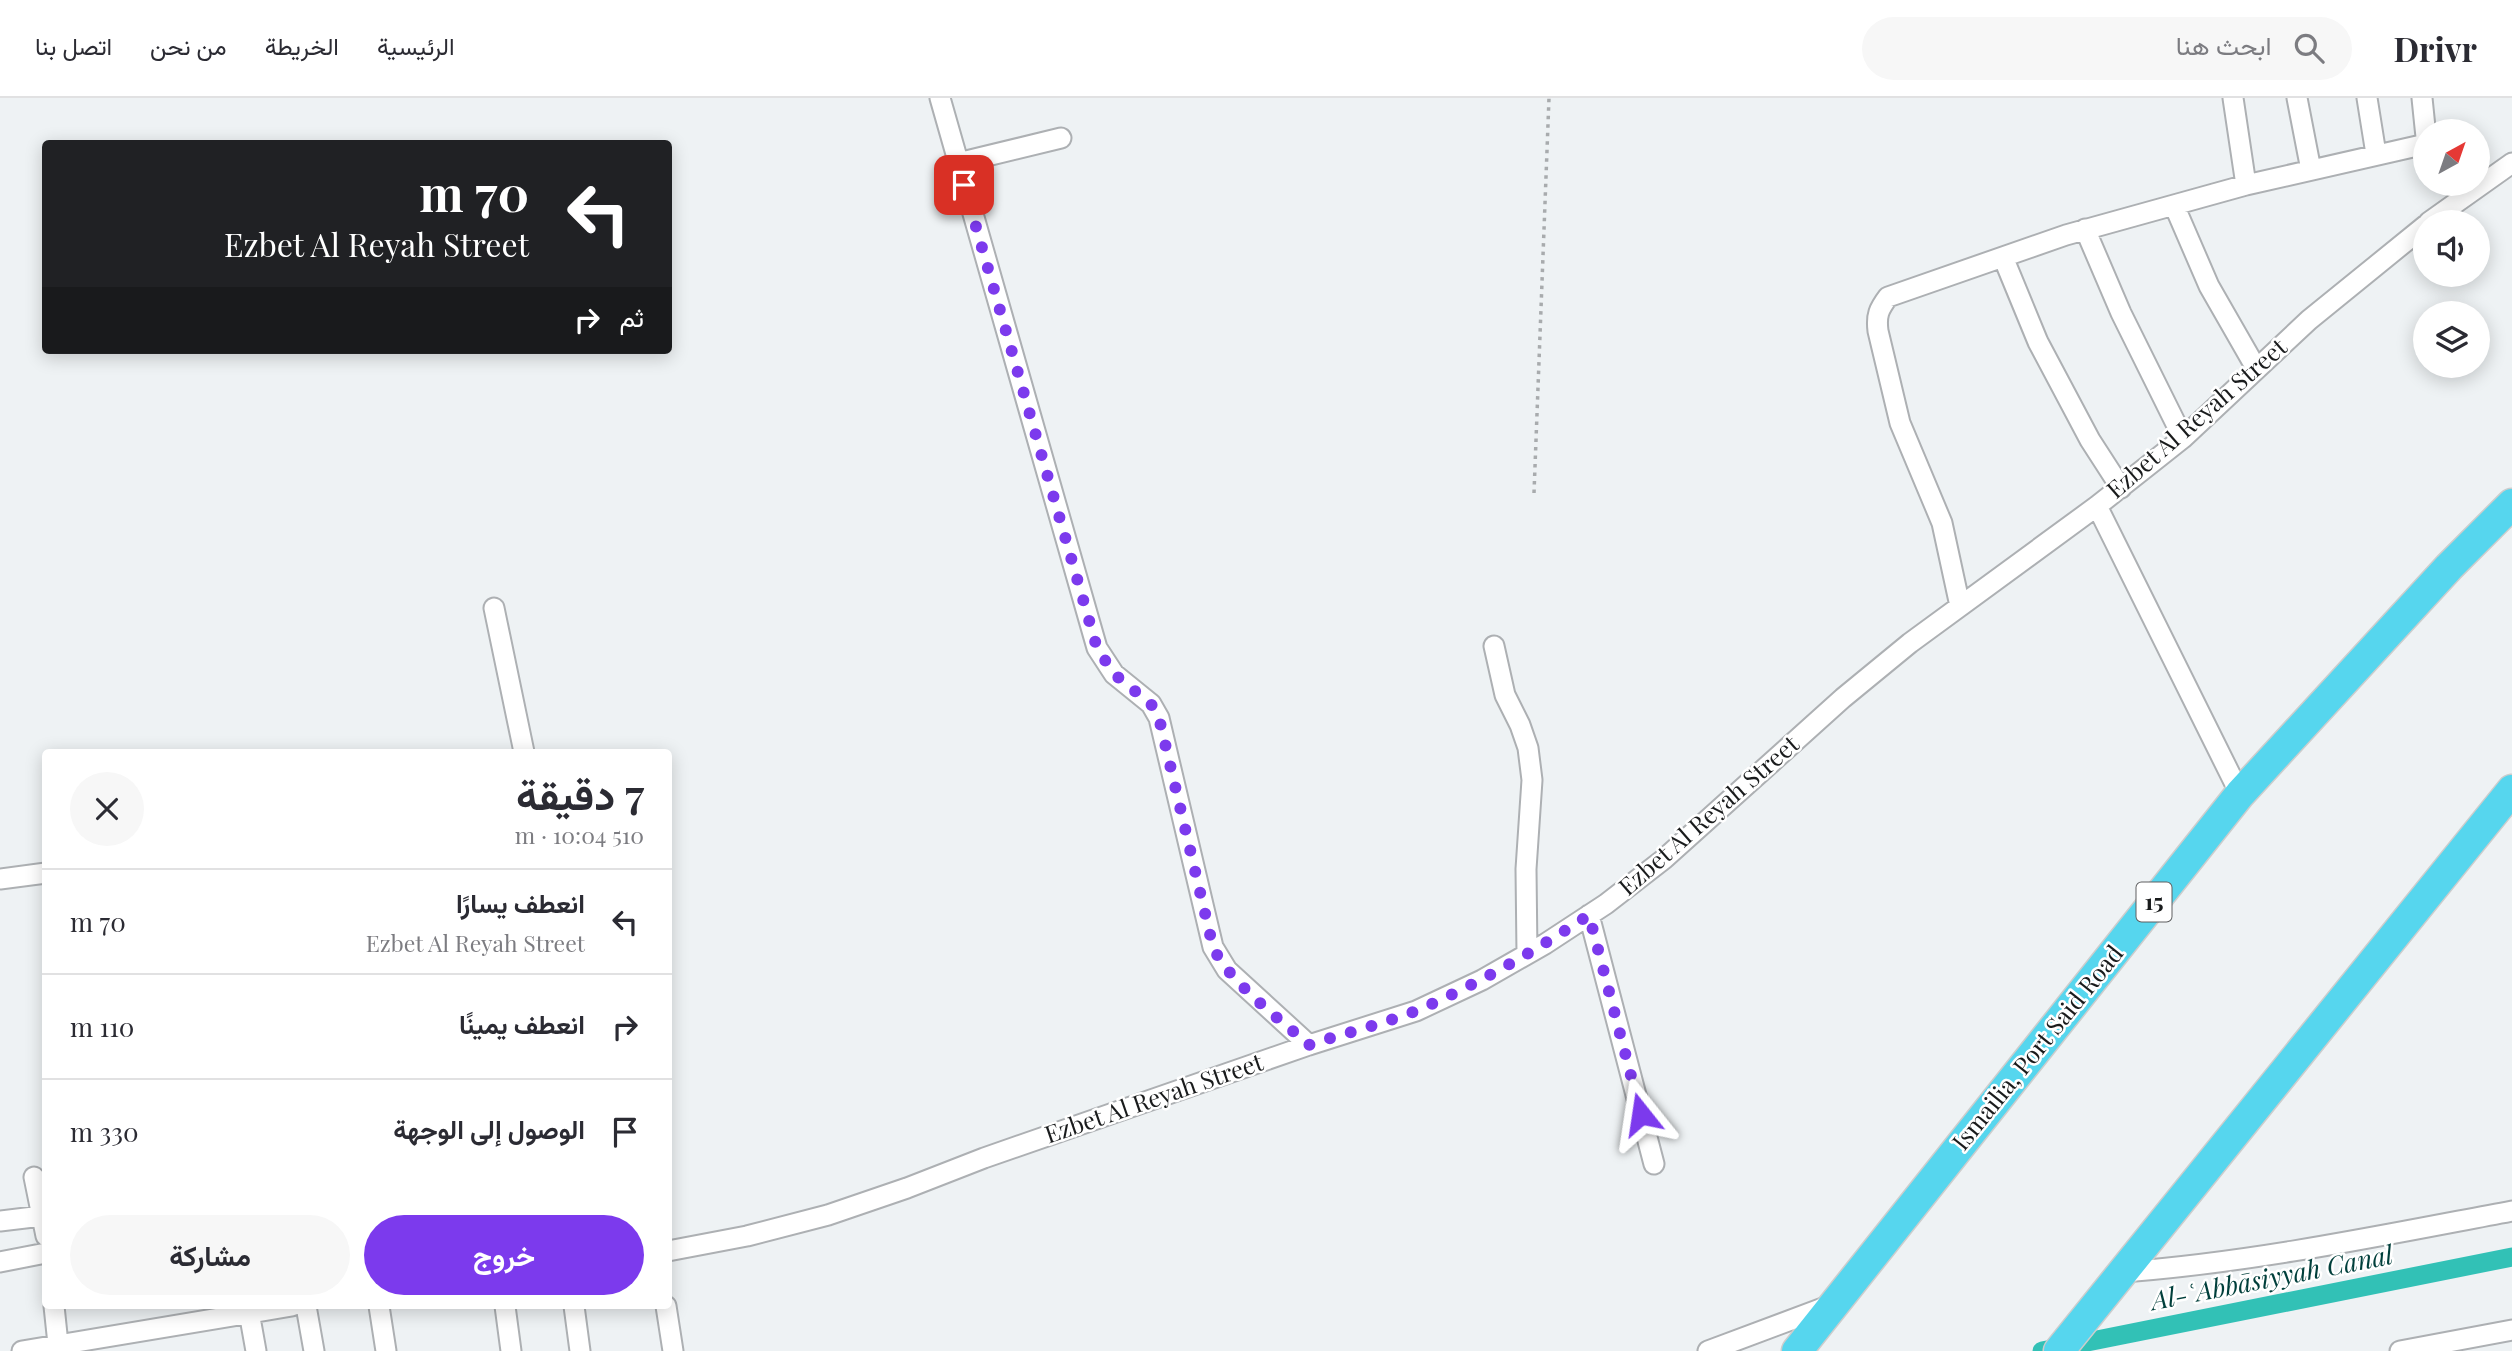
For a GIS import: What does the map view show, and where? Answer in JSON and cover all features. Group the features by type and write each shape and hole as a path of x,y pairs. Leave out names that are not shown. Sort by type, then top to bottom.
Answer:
{"highway":[{"name":"Ismailia, Port Said Road","path":"1797,1351 2240,794 2449,567 2512,504"},
{"path":"2059,1351 2512,790"}],"street":[{"path":"940,98 1097,648 1114,674 1151,704 1159,718 1213,947 1227,970 1309,1045"},
{"path":"2233,98 2246,185"},
{"path":"2297,98 2311,170"},
{"path":"2367,98 2376,154"},
{"path":"2422,98 2424,119"},
{"path":"958,163 1061,138"},
{"path":"1960,606 1942,523 1900,423 1876,318 1888,296 2085,229 2246,185 2413,147"},
{"name":"Ezbet Al Reyah Street","path":"2490,177 2512,163"},
{"name":"Ezbet Al Reyah Street","path":"2446,210 2464,196"},
{"path":"2174,205 2209,286 2256,368"},
{"path":"2085,229 2121,313 2183,438"},
{"name":"Ezbet Al Reyah Street","path":"672,1250 747,1236 828,1215 907,1188 984,1158 1416,1010 1482,980 1527,954 1589,915 1664,859 1843,698 2183,438 2256,368 2364,273 2413,235"},
{"path":"2003,257 2050,364 2090,440 2121,488"},
{"path":"2097,506 2240,794"},
{"path":"494,608 523,749"},
{"path":"1494,646 1505,695 1528,748 1532,780 1526,869 1527,954"},
{"path":"0,879 42,874"},
{"path":"1589,915 1654,1164"},
{"path":"0,1221 42,1216 34,1177"},
{"path":"2124,1272 2179,1268 2294,1250 2512,1211"},
{"path":"0,1262 42,1254"},
{"path":"54,1309 58,1344"},
{"path":"22,1351 256,1309 256,1351"},
{"path":"307,1309 314,1351"},
{"path":"379,1309 386,1351"},
{"path":"505,1309 511,1351"},
{"path":"574,1309 580,1351"},
{"path":"666,1309 673,1351"},
{"path":"1708,1351 1828,1312"},
{"path":"2400,1351 2441,1348 2512,1330"}],"path":[{"path":"1534,493 1549,98"}],"waterway":[{"name":"Al-ʿAbbāsiyyah Canal","path":"2042,1351 2512,1257"}],"route":[{"path":"964,185 1097,648 1114,674 1151,704 1159,718 1213,947 1227,970 1309,1045 1416,1010 1482,980 1589,915 1641,1114"}]}
